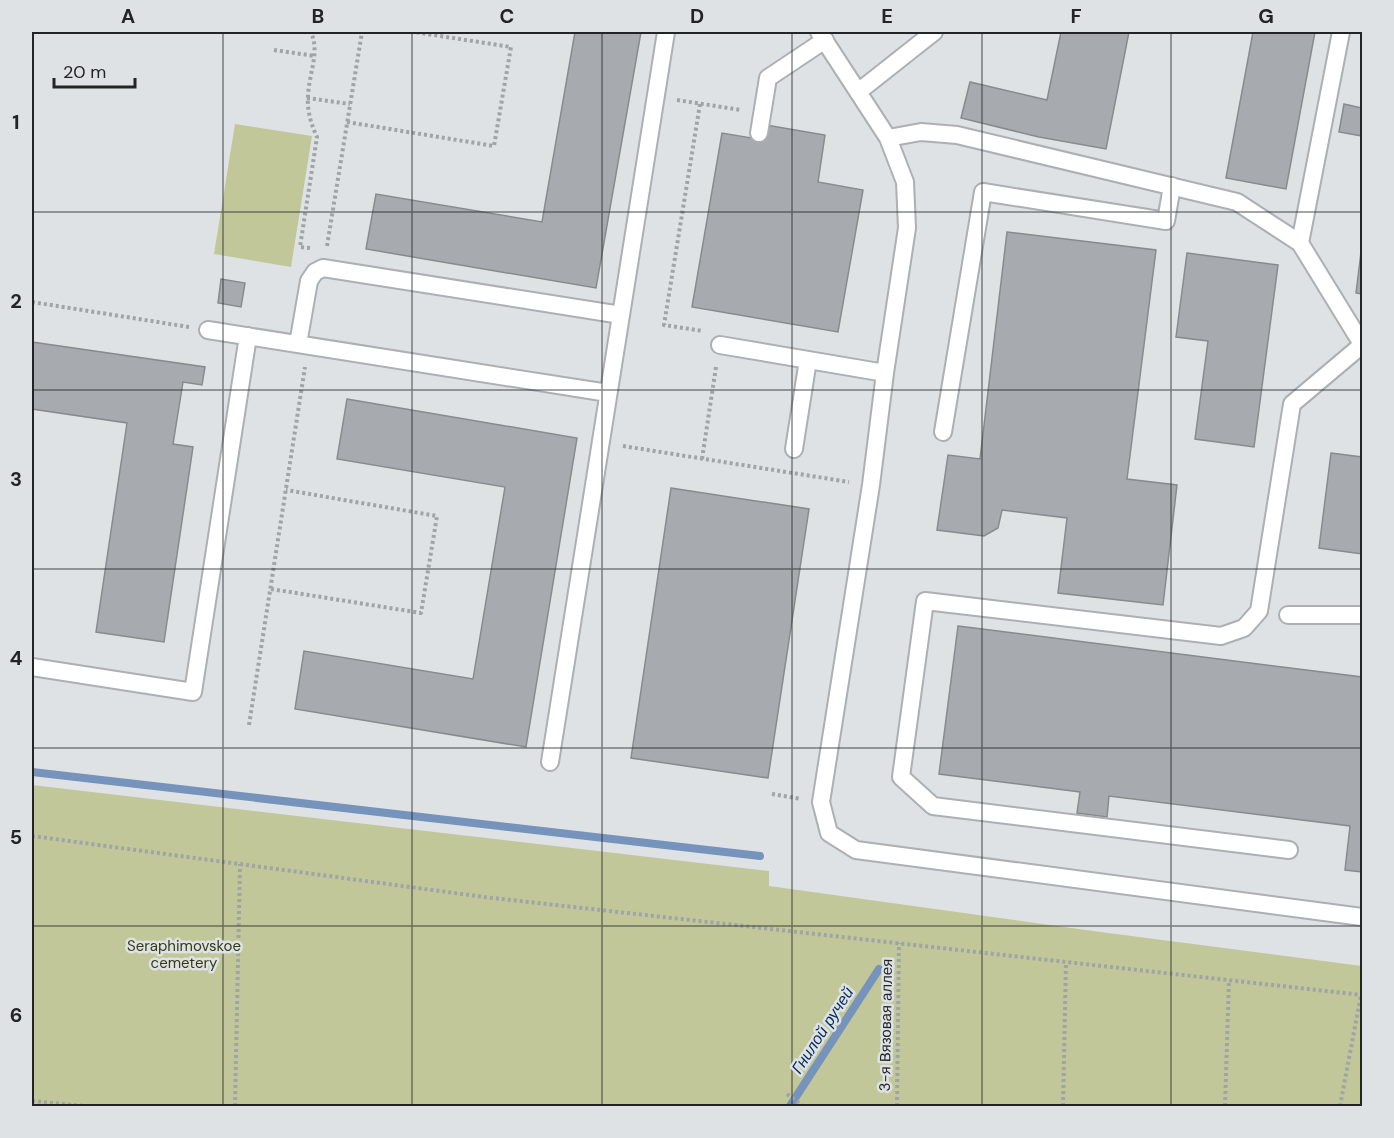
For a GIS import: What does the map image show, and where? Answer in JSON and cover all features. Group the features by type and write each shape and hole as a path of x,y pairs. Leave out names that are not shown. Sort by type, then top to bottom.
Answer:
{"lane":[{"path":"550,762 666,32"},
{"path":"858,92 934,32"},
{"path":"1300,243 1341,32"},
{"path":"759,133 768,78 822,36 888,138 905,182 907,228 871,485 821,802 829,833 856,850 1362,917"},
{"path":"888,138 921,132 957,135 1237,202 1300,243 1362,345 1292,404 1259,611 1244,628 1221,636 925,601 902,777 933,806 1289,850"},
{"path":"943,432 983,192 1166,221 1172,186"},
{"path":"303,345 309,281 325,259 621,315"},
{"path":"208,330 608,393"},
{"path":"32,667 193,692 248,336"},
{"path":"720,345 885,373"},
{"path":"794,449 808,360"},
{"path":"1288,615 1362,615"}],"path":[{"path":"311,32 315,41 315,56 307,98 310,120 317,137 300,247 325,259 362,32"},
{"path":"347,122 494,146 511,47 414,32"},
{"path":"274,50 315,56"},
{"path":"655,97 762,114"},
{"path":"307,98 350,104"},
{"path":"700,104 664,325 722,334 702,459"},
{"path":"32,302 208,330"},
{"path":"249,725 286,490 303,345"},
{"path":"600,443 871,485"},
{"path":"270,589 421,613 437,516 286,490"},
{"path":"772,794 821,802"},
{"path":"32,836 484,897 1362,995 1340,1107"},
{"path":"235,1107 240,864"},
{"name":"3-я Вязовая аллея","path":"897,1107 899,943"},
{"path":"1063,1107 1066,962"},
{"path":"1225,1107 1229,980"},
{"path":"787,1094 802,1106"},
{"path":"32,1101 85,1107"}],"green space":[{"path":"235,124 312,136 291,267 214,254"},
{"name":"Seraphimovskoe cemetery","path":"32,785 769,871 769,886 1362,966 1362,1106 32,1106"}],"building":[{"path":"575,32 641,32 596,288 366,249 376,194 542,222"},
{"path":"1061,32 1129,32 1106,149 1039,137 961,118 970,82 1047,100"},
{"path":"1253,32 1315,32 1286,189 1226,178"},
{"path":"1344,104 1362,108 1362,136 1339,132"},
{"path":"766,125 825,135 818,182 863,190 838,332 692,307 722,133 763,140"},
{"path":"1007,232 1156,250 1127,479 1177,485 1163,605 1058,593 1067,518 1002,510 998,528 984,536 937,530 948,455 980,459"},
{"path":"1362,244 1362,294 1356,293"},
{"path":"1187,253 1278,265 1254,447 1195,439 1208,341 1176,337"},
{"path":"221,279 245,283 241,307 218,303"},
{"path":"32,342 205,367 202,385 183,382 173,444 193,447 164,642 96,632 127,423 32,409"},
{"path":"347,399 577,438 526,747 295,709 304,651 473,679 505,487 337,459"},
{"path":"1331,453 1362,457 1362,554 1319,548"},
{"path":"671,488 809,509 768,778 631,758"},
{"path":"958,626 1362,677 1362,872 1345,870 1350,826 1109,796 1107,817 1077,813 1080,792 939,774"}],"waterway":[{"path":"32,772 760,856"},
{"name":"Гнилой ручей","path":"790,1106 879,969"}]}
